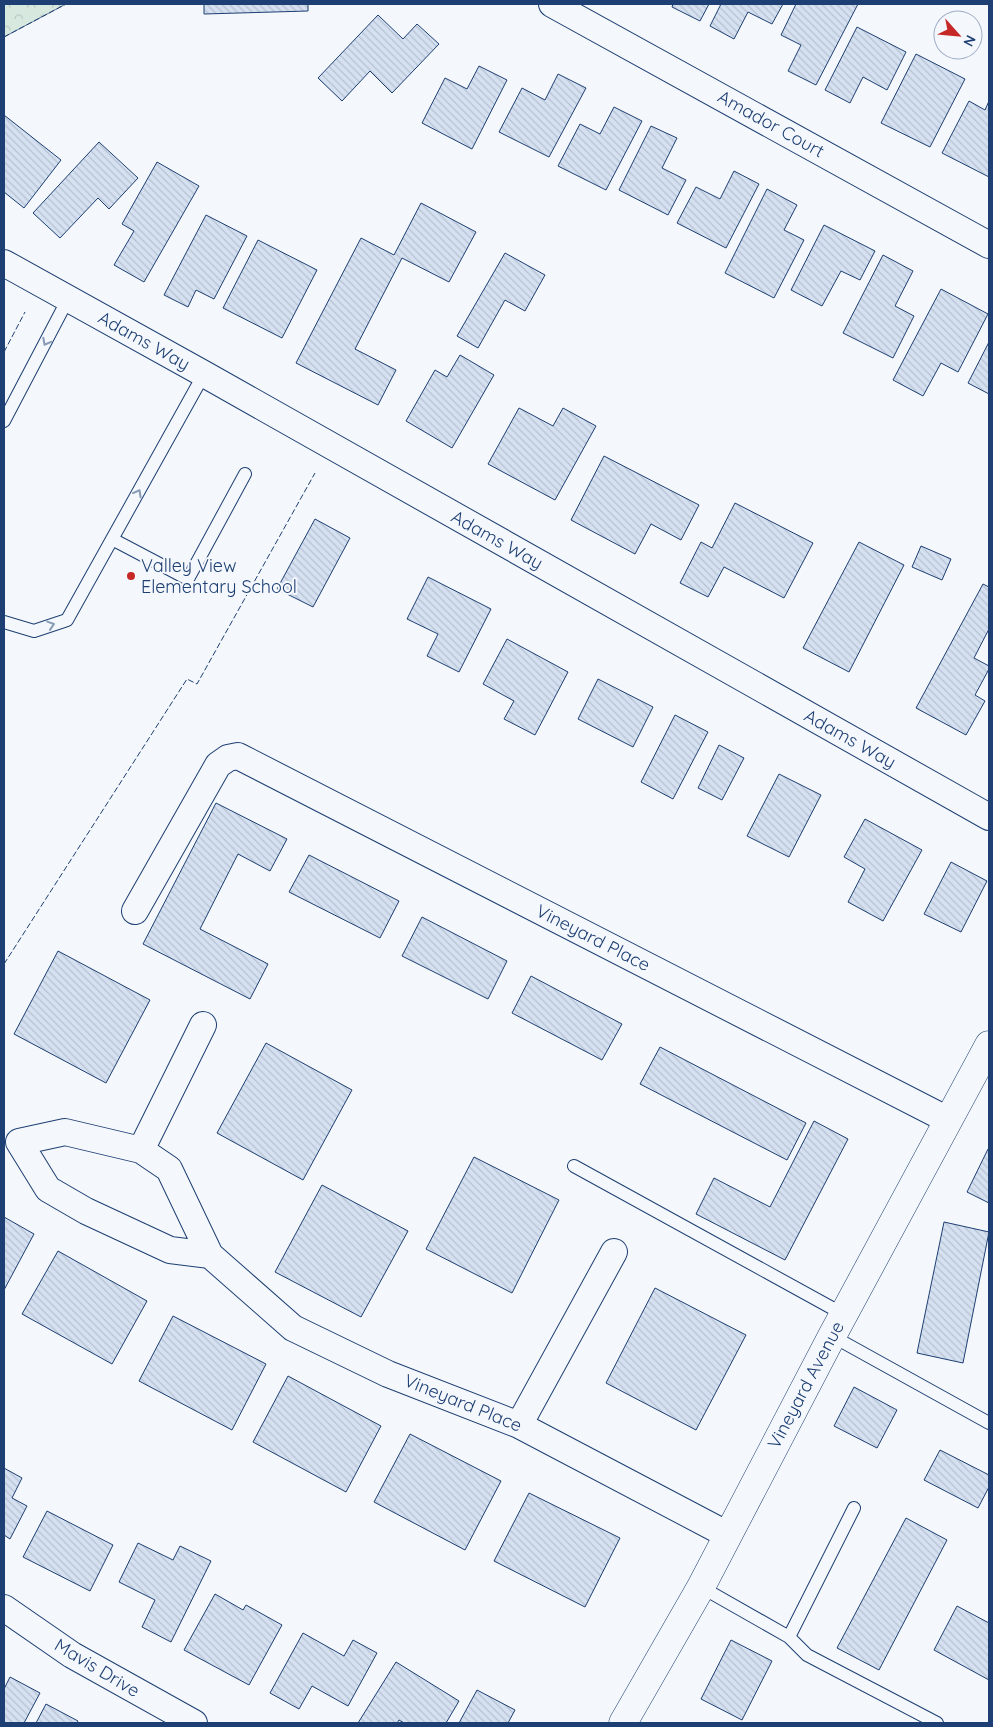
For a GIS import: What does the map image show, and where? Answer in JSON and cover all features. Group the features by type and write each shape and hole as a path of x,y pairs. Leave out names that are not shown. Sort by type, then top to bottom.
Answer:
{"street":[{"name":"Amador Court","path":"552,4 989,245"},
{"name":"Adams Way","path":"4,263 989,818"},
{"name":"Vineyard Place","path":"135,911 218,765 228,758 238,756 948,1120"},
{"path":"141,1150 204,1025"},
{"name":"Vineyard Avenue","path":"623,1723 701,1587 837,1325 989,1046"},
{"name":"Vineyard Place","path":"210,1254 170,1250 48,1190 19,1142 65,1132 141,1150 168,1169 210,1254 293,1328 388,1374 520,1425 728,1535"},
{"path":"520,1425 614,1252"},
{"name":"Mavis Drive","path":"4,1608 72,1655 194,1723"}],"lane":[{"path":"4,422 68,299"},
{"path":"4,622 34,631 67,620 204,374"},
{"path":"112,539 188,579 245,474"},
{"path":"574,1166 837,1325 989,1423"},
{"path":"789,1637 854,1508"},
{"path":"701,1587 789,1637 807,1655 937,1723"}],"green space":[{"path":"4,4 66,4 4,37"}],"building":[{"path":"204,4 308,4 308,11 204,14"},
{"path":"673,4 709,4 700,21 672,7"},
{"path":"721,4 783,4 772,24 748,12 734,39 710,26"},
{"path":"796,4 858,4 816,85 788,71 801,45 781,35"},
{"path":"378,15 403,39 417,24 439,44 392,93 370,71 342,101 318,78"},
{"path":"857,27 906,52 887,90 863,77 850,103 825,90"},
{"path":"916,54 965,79 930,147 881,123"},
{"path":"479,66 507,80 472,149 422,123 445,78 467,89"},
{"path":"558,74 586,88 549,157 499,132 522,88 545,100"},
{"path":"969,101 985,110 989,101 989,177 942,153"},
{"path":"614,107 642,121 606,190 558,166 580,124 600,134"},
{"path":"4,115 61,160 24,208 4,192"},
{"path":"651,126 677,138 662,168 686,180 668,215 619,190"},
{"path":"99,142 138,178 109,209 98,198 60,238 33,213"},
{"path":"157,162 199,186 144,282 114,265 134,231 122,224"},
{"path":"734,171 759,184 726,248 677,223 696,187 720,199"},
{"path":"767,189 797,205 784,230 804,240 774,298 725,273"},
{"path":"421,203 476,232 449,282 402,258 355,349 396,370 378,405 296,363 361,238 394,255"},
{"path":"206,215 247,236 214,299 196,290 188,307 164,295"},
{"path":"824,225 875,251 860,280 841,271 822,306 791,290"},
{"path":"258,240 317,270 282,338 223,308"},
{"path":"505,253 545,275 525,311 505,300 478,348 457,336"},
{"path":"883,255 913,271 895,306 914,316 893,358 843,333"},
{"path":"941,289 988,314 958,372 941,363 923,396 893,380"},
{"path":"989,342 989,394 968,383"},
{"path":"460,355 494,375 452,448 406,421 435,370 447,377"},
{"path":"519,408 553,426 563,408 596,426 555,500 488,464"},
{"path":"604,456 699,505 681,540 651,524 635,554 571,520"},
{"path":"735,503 813,543 784,598 724,567 708,597 680,583 701,542 712,548"},
{"path":"315,519 350,538 313,607 277,589"},
{"path":"859,542 904,565 849,672 803,648"},
{"path":"921,546 951,559 942,580 912,567"},
{"path":"428,577 491,609 459,672 427,656 438,634 407,619"},
{"path":"983,584 989,587 989,629 974,658 989,666 989,669 975,695 985,701 966,735 916,708"},
{"path":"507,639 568,672 535,735 504,719 514,701 483,684"},
{"path":"598,679 653,707 633,747 578,719"},
{"path":"675,715 708,732 673,799 641,782"},
{"path":"719,745 744,758 722,800 698,788"},
{"path":"779,774 821,795 789,857 747,836"},
{"path":"216,803 287,839 270,871 238,854 200,929 268,964 250,999 143,944"},
{"path":"865,819 922,850 883,921 848,902 865,869 844,857"},
{"path":"309,855 399,901 380,938 289,892"},
{"path":"951,862 987,881 961,932 924,914"},
{"path":"422,917 507,961 488,999 402,956"},
{"path":"58,951 150,1000 106,1083 14,1034"},
{"path":"531,976 622,1024 602,1060 512,1013"},
{"path":"266,1043 352,1090 303,1180 217,1133"},
{"path":"660,1047 806,1123 787,1160 640,1084"},
{"path":"814,1121 848,1139 785,1260 696,1214 714,1178 770,1207"},
{"path":"989,1150 989,1203 967,1192"},
{"path":"474,1157 559,1200 512,1293 426,1249"},
{"path":"322,1185 408,1231 361,1317 275,1272"},
{"path":"4,1217 34,1234 4,1290"},
{"path":"944,1222 989,1232 963,1363 917,1353"},
{"path":"58,1251 147,1301 112,1364 22,1314"},
{"path":"655,1288 746,1335 696,1430 606,1383"},
{"path":"173,1316 266,1364 232,1430 139,1381"},
{"path":"288,1376 381,1426 346,1492 253,1442"},
{"path":"854,1387 897,1410 877,1448 834,1426"},
{"path":"410,1434 501,1481 465,1550 374,1502"},
{"path":"940,1450 989,1475 989,1487 978,1508 924,1480"},
{"path":"4,1468 22,1478 12,1498 27,1506 10,1539 4,1535"},
{"path":"529,1493 620,1538 585,1607 494,1561"},
{"path":"47,1511 113,1545 90,1591 23,1557"},
{"path":"906,1518 947,1540 879,1670 837,1648"},
{"path":"138,1543 173,1560 180,1546 211,1561 171,1642 142,1627 155,1600 119,1582"},
{"path":"215,1594 243,1610 246,1605 282,1625 249,1685 184,1650"},
{"path":"957,1606 989,1623 989,1680 934,1650"},
{"path":"303,1633 344,1656 353,1640 377,1653 348,1706 312,1686 299,1709 270,1693"},
{"path":"731,1640 772,1661 742,1720 701,1699"},
{"path":"396,1662 459,1701 446,1723 404,1723 399,1720 397,1723 358,1723"},
{"path":"10,1677 40,1693 24,1723 4,1723 4,1689"},
{"path":"477,1690 515,1710 508,1723 459,1723"},
{"path":"46,1704 78,1721 77,1723 36,1723"}],"fence":[{"path":"4,37 66,4"},
{"path":"4,352 25,312"},
{"path":"4,964 187,679 197,684 315,473"}],"place":[{"name":"Valley View Elementary School","path":"131,576"}]}
